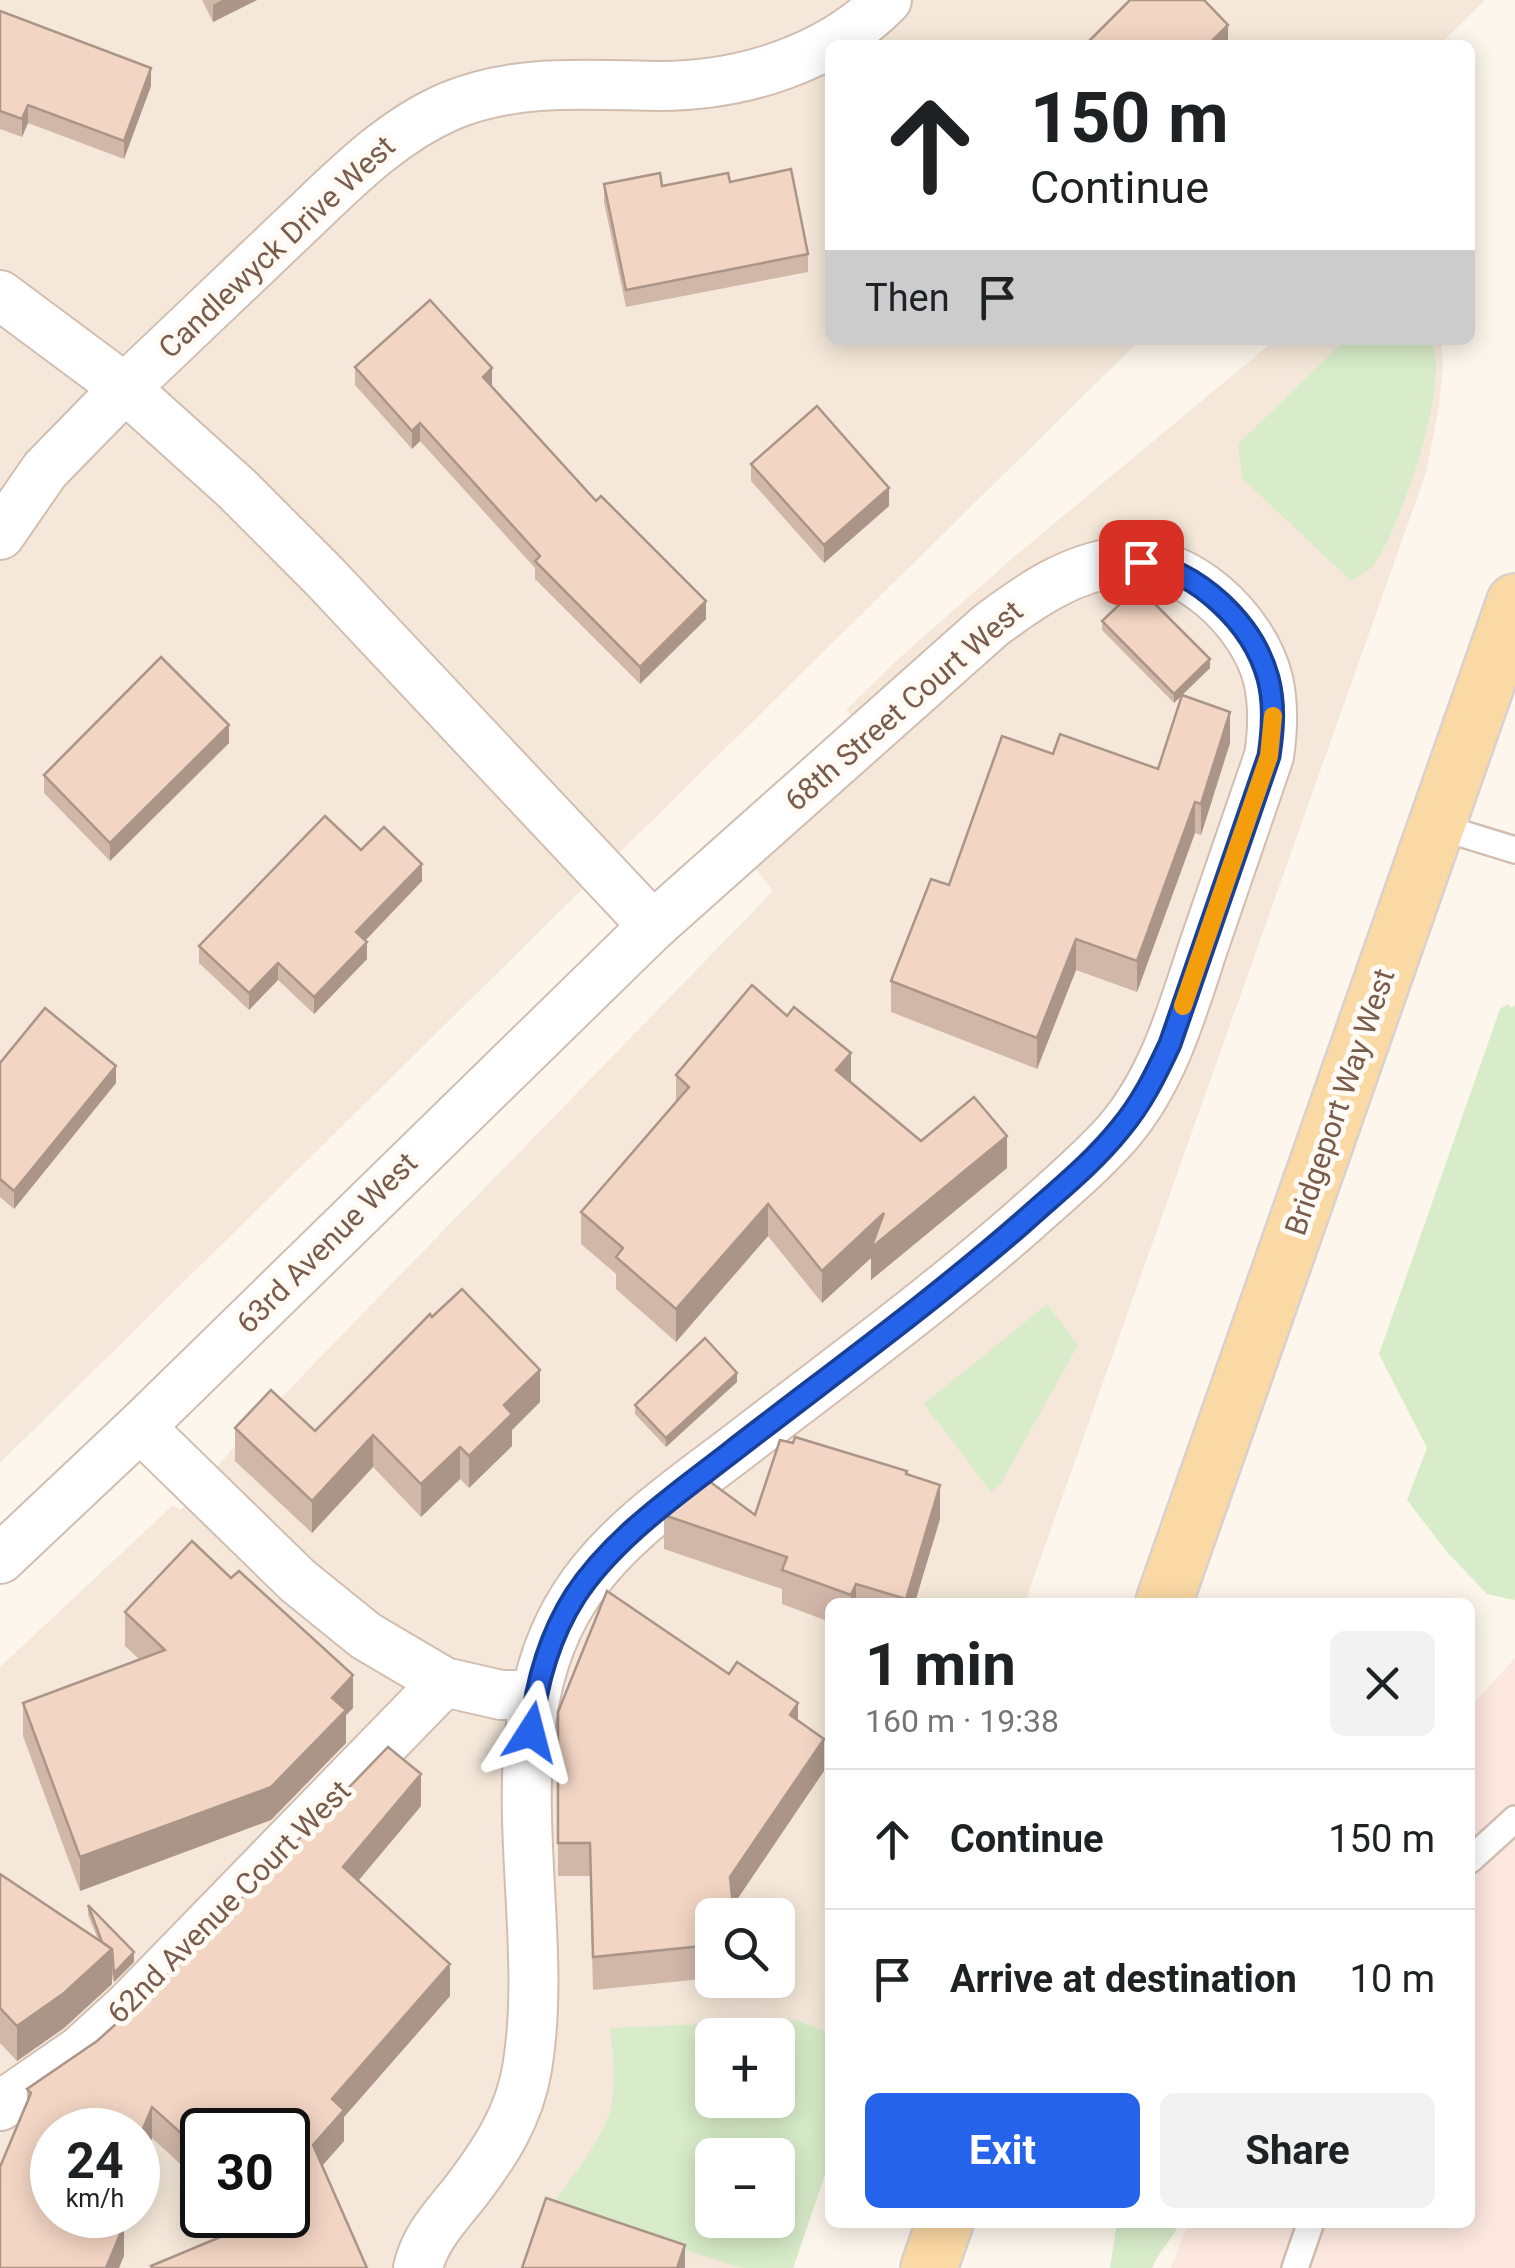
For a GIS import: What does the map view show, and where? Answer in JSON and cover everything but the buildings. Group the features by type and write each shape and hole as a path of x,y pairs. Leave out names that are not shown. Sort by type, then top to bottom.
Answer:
{"main road":[{"name":"Bridgeport Way West","path":"1165,1598 1515,602"},
{"path":"929,2268 943,2228"}],"street":[{"name":"Candlewyck Drive West","path":"837,40 887,0"},
{"name":"Candlewyck Drive West","path":"0,535 45,470 126,388 350,174 424,119 470,99 528,86 698,84 756,73 825,46"},
{"path":"0,294 126,388 236,488 323,574 653,926"},
{"name":"68th Street Court West","path":"535,1694 564,1614 618,1546 680,1492 985,1255 1093,1158 1139,1103 1170,1044 1269,756 1273,716 1268,681 1256,650 1233,616 1180,574 1160,565 1121,562 1081,572 1040,590 976,638 653,926"},
{"name":"63rd Avenue West","path":"0,1559 653,926"},
{"path":"140,1427 333,1612 401,1659 444,1682 501,1694 535,1694 528,1774 532,2006 524,2081 511,2124 497,2150 429,2239 418,2268"},
{"name":"62nd Avenue Court West","path":"0,2106 80,2050 128,2007 444,1682"}],"lane":[{"path":"1437,826 1515,850"},
{"path":"1475,1855 1515,1818"},
{"path":"1295,2268 1309,2228"}],"shaded area":[{"path":"0,0 1485,0 1444,40 825,40 825,345 1135,345 0,1463"},
{"path":"1269,345 1441,345 1439,406 1426,473 1026,1598 825,1598 825,2175 793,2268 0,2268 0,1667 173,1505 181,1510 238,1442 773,891 748,860 877,740 846,710 1015,556"},
{"path":"1515,1658 1515,2268 1171,2268 1186,2228 1475,2228 1475,1702"}],"green space":[{"path":"1340,345 1432,345 1436,357 1435,384 1408,491 1382,551 1371,568 1351,581 1242,478 1238,444"},
{"path":"1508,1004 1511,1008 1515,1005 1515,1600 1487,1594 1447,1552 1407,1500 1427,1448 1379,1354 1500,1009"},
{"path":"1047,1304 1078,1345 1000,1485 991,1492 924,1404"},
{"path":"795,2020 825,2031 825,2175 793,2268 742,2268 550,2207 602,2131 613,2097 610,2028 695,2024 695,2118 795,2118"},
{"path":"1116,2228 1176,2228 1152,2268 1110,2268"}],"slow traffic":[{"path":"1183,1006 1269,756 1273,716"}],"route":[{"path":"531,1732 535,1694 564,1614 618,1546 680,1492 985,1255 1120,1130 1153,1080 1170,1044 1269,756 1273,716 1264,666 1233,616 1180,574 1141,562"}]}
